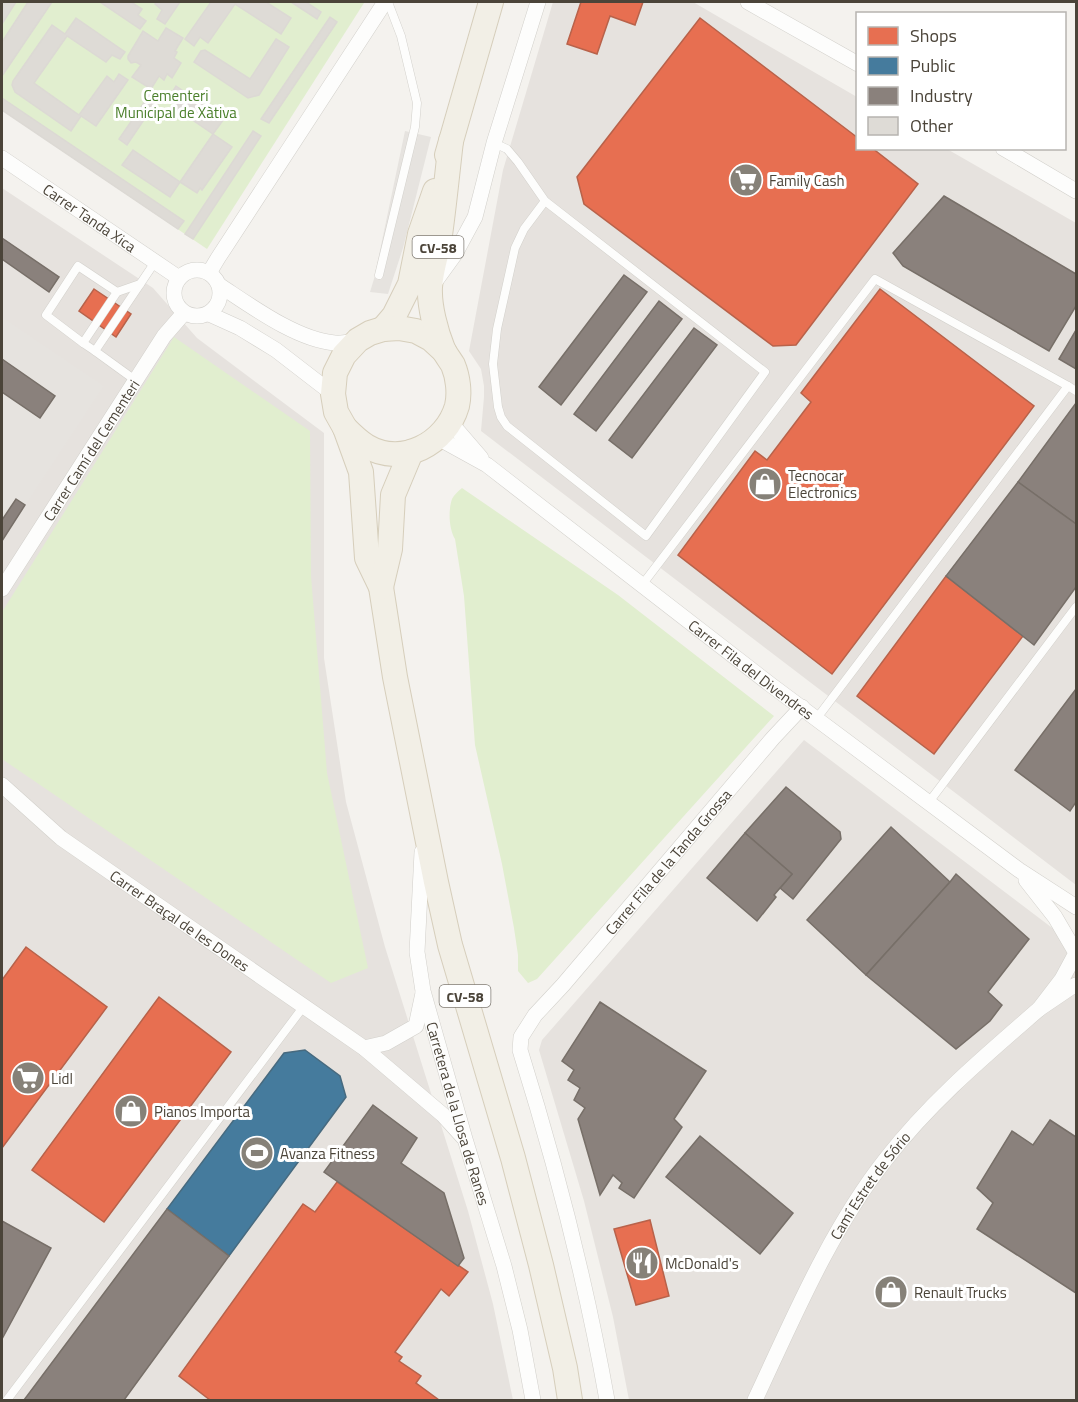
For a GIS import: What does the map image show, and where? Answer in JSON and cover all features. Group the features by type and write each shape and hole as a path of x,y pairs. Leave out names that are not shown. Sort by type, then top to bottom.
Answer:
{"main road":[{"name":"CV-58","path":"383,329 394,316 410,284 420,234 452,141 491,2"},
{"name":"CV-58","path":"345,428 355,439 368,447 396,454 411,452 425,446 444,430 457,404 458,385 454,367 444,351 434,325 430,287 439,241 452,141"},
{"name":"CV-58","path":"444,351 431,339 416,331 399,328 370,333 358,340 344,354 335,373 333,394 336,412 345,428 361,472 367,558 381,587 395,677 450,945 513,1158 541,1265 565,1368 570,1401"},
{"name":"CV-58","path":"381,587 390,549 393,495 411,452"}],"street":[{"path":"209,273 386,2"},
{"path":"430,287 455,254 475,217 494,143 538,2"},
{"path":"748,2 856,63"},
{"path":"1007,150 1077,190"},
{"name":"Carrer Tanda Xica","path":"2,158 179,278"},
{"path":"197,270 209,273 219,285 221,293 219,302 209,314 196,317 184,313 175,300 175,285 179,278 197,270"},
{"path":"219,285 282,324 313,339 337,344 358,340"},
{"name":"Carrer Camí del Cementeri","path":"2,589 164,336 184,313"},
{"path":"209,314 240,328 276,350 333,394"},
{"name":"Carrer Fila del Divendres","path":"444,430 802,707 1019,870 1077,907"},
{"name":"Carrer Fila de la Tanda Grossa","path":"607,1401 587,1300 557,1174 520,1050 521,1037 535,1016 802,707"},
{"name":"Carrer Braçal de les Dones","path":"2,785 61,838 364,1048 443,1115 465,1139"},
{"name":"Carretera de la Llosa de Ranes","path":"424,822 417,952 423,991 504,1266 520,1330 533,1401"},
{"name":"Carrer Fila del Divendres","path":"1019,870 1076,950"},
{"name":"Camí Estret de Sório","path":"1039,1009 1062,979 1076,950"},
{"name":"Camí Estret de Sório","path":"755,1401 799,1307 843,1222 879,1168 947,1091 1039,1009 1077,985"},
{"path":"364,1048 386,1043 416,1026 423,991"}],"lane":[{"path":"380,275 415,127 417,103 401,36 386,2"},
{"path":"494,143 507,149 545,201 765,372 646,536 507,426 501,417 494,364 497,329 515,248 524,229 545,201"},
{"path":"95,351 155,262"},
{"path":"117,292 78,266 46,315 135,380"},
{"path":"642,585 875,279 1077,391"},
{"path":"83,343 117,292 140,284"},
{"path":"817,718 1068,386"},
{"path":"929,801 1077,607"},
{"path":"7,1401 304,1006"}],"shaded area":[{"path":"553,2 693,2 856,96 856,150 949,150 1076,223 1076,885 481,431 484,386 481,369 469,351 503,170"},
{"path":"405,131 431,137 403,248 388,294 370,292 374,279"},
{"path":"2,188 153,288 197,338 324,433 324,658 346,802 385,947 468,1211 493,1304 513,1400 2,1400"},
{"path":"2,317 104,386 2,541"},
{"path":"804,740 1076,946 1076,1400 629,1400 613,1317 584,1201 539,1050 542,1040"}],"green space":[{"name":"Cementeri Municipal de Xàtiva","path":"2,2 364,3 207,249 2,110"},
{"path":"174,337 310,431 311,576 327,773 368,968 331,983 2,759 2,612"},
{"path":"462,488 618,595 774,716 537,979 528,983 518,971 514,928 502,864 475,745 464,596 450,520 452,499"}],"building: Shops":[{"path":"581,2 643,2 635,25 610,16 597,54 567,44"},
{"name":"Family Cash","path":"700,18 856,136 856,150 875,150 918,184 796,345 773,346 584,204 577,177"},
{"path":"94,289 131,314 116,337 79,311"},
{"path":"880,289 1034,406 832,674 678,555 755,451 767,460 811,402 801,393"},
{"path":"946,576 1023,636 934,754 857,696"},
{"name":"Lidl","path":"26,947 107,1007 2,1148 2,980"},
{"name":"Pianos Importa","path":"159,997 231,1052 104,1222 32,1170"},
{"path":"337,1182 468,1272 449,1296 441,1289 395,1352 402,1357 399,1361 421,1376 416,1383 439,1400 210,1400 179,1376 303,1204 315,1212"},
{"name":"McDonald's","path":"650,1220 669,1296 636,1305 614,1229"}],"building: Public":[{"name":"Avanza Fitness","path":"305,1050 340,1076 346,1097 229,1256 167,1209 284,1053"}],"building: Industry":[{"path":"944,196 1076,274 1076,306 1049,351 903,266 893,253"},
{"path":"2,238 59,277 49,292 2,259"},
{"path":"624,275 647,292 561,405 539,387"},
{"path":"659,301 682,319 596,431 574,414"},
{"path":"694,328 717,345 632,458 609,440"},
{"path":"1076,330 1076,369 1059,359"},
{"path":"2,359 55,396 40,418 2,392"},
{"path":"1076,403 1076,524 1018,482"},
{"path":"1018,482 1076,524 1076,587 1034,645 946,576"},
{"path":"16,499 25,505 2,541 2,520"},
{"path":"1076,689 1076,802 1070,811 1015,770"},
{"path":"786,787 840,832 841,839 793,899 780,888 792,874 745,833"},
{"path":"891,827 950,882 866,975 807,920"},
{"path":"745,833 792,874 774,895 776,897 757,921 707,878"},
{"path":"956,874 1029,939 988,992 1002,1005 990,1021 956,1049 866,975"},
{"path":"600,1002 706,1071 674,1119 682,1127 634,1198 619,1188 622,1183 613,1175 600,1195 578,1119 585,1108 574,1100 580,1088 568,1080 574,1070 562,1061"},
{"path":"373,1105 417,1138 401,1163 444,1193 464,1258 458,1266 324,1172"},
{"path":"1050,1120 1076,1137 1076,1293 977,1229 993,1203 977,1188 1012,1131 1033,1145"},
{"path":"700,1136 793,1213 760,1254 666,1177"},
{"path":"167,1209 229,1256 124,1400 24,1400"},
{"path":"2,1221 51,1248 2,1339"}],"building: Other":[{"path":"2,2 16,2 2,24"},
{"path":"28,2 52,2 2,76 2,42"},
{"path":"100,2 131,2 142,9 138,15 146,21 140,29"},
{"path":"156,2 180,2 165,24 157,19 162,10 155,4"},
{"path":"211,2 266,2 291,18 281,34 235,4 208,43 200,37 194,46 185,39"},
{"path":"291,2 306,2 321,12 317,19"},
{"path":"330,17 337,22 269,123 261,119"},
{"path":"76,18 125,52 120,59 112,55 106,62 67,36 34,83 79,115 107,76 114,82 119,74 128,80 96,126 81,116 71,131 15,92 12,85 52,25 65,34"},
{"path":"166,28 183,38 175,51 177,52 174,58 181,63 172,78 167,74 164,80 159,76 151,89 132,77 141,65 136,62 131,63 128,56 143,31 158,41"},
{"path":"276,39 289,47 259,95 248,98 194,62 201,51 205,50 250,79"},
{"path":"176,86 224,119 213,134 175,108 180,100 171,94"},
{"path":"152,91 160,96 127,145 119,139"},
{"path":"2,98 184,221 178,229 2,110"},
{"path":"253,131 261,136 193,239 185,234"},
{"path":"213,134 232,147 202,190 200,188 197,193 180,182"},
{"path":"133,150 180,182 170,197 122,165"}],"place":[{"name":"Family Cash","path":"746,180"},
{"name":"Tecnocar Electronics","path":"765,484"},
{"name":"Lidl","path":"28,1078"},
{"name":"Pianos Importa","path":"131,1111"},
{"name":"Avanza Fitness","path":"257,1153"},
{"name":"McDonald's","path":"642,1263"},
{"name":"Renault Trucks","path":"891,1292"}]}
